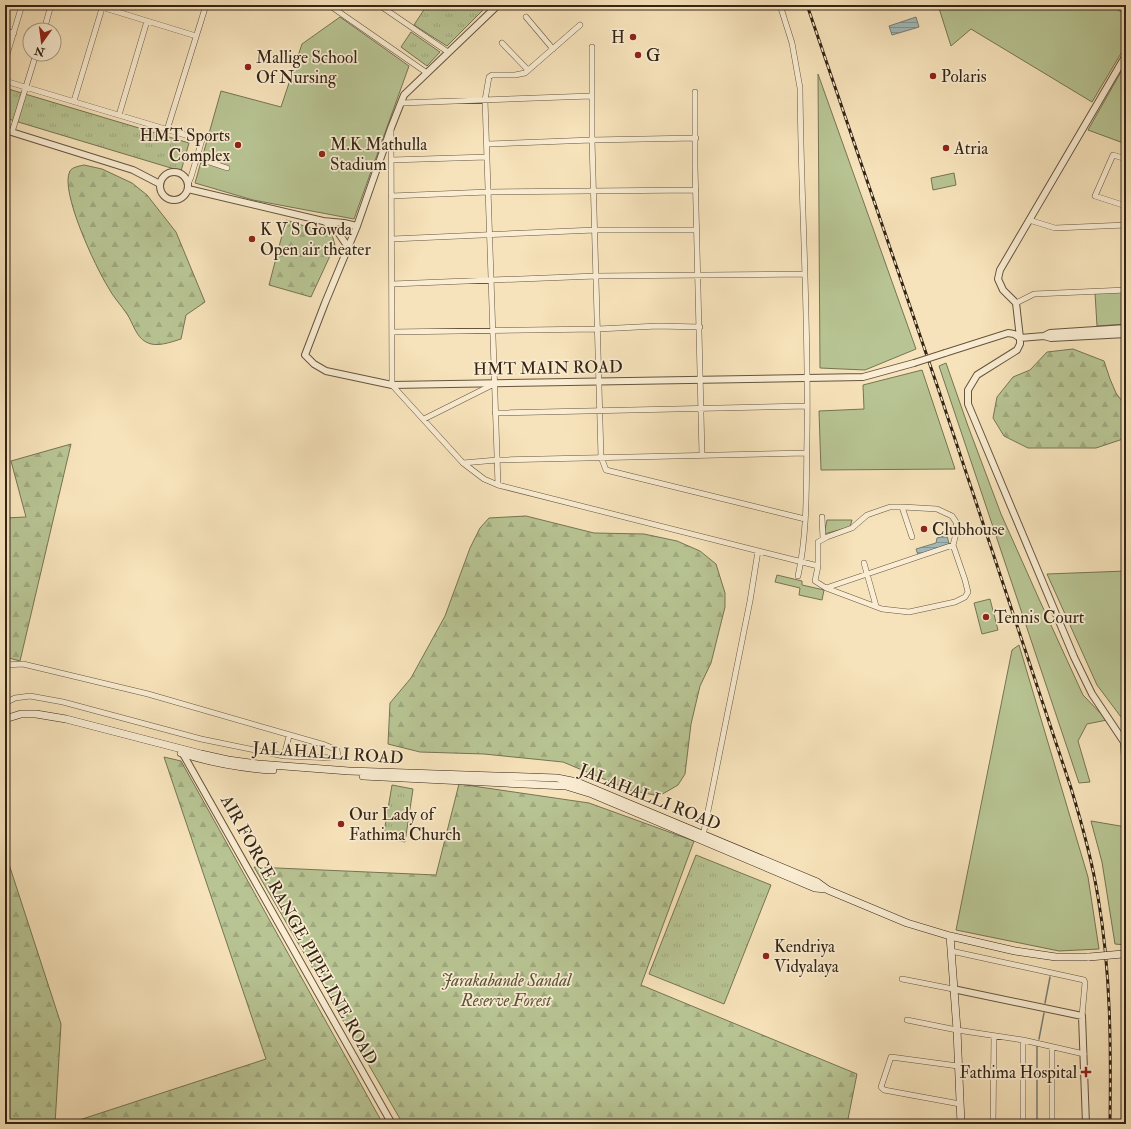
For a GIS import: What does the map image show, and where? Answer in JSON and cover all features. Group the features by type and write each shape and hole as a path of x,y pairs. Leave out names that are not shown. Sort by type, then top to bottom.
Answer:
{"main road":[{"name":"JALAHALLI ROAD","path":"5,719 21,714 36,714 66,719 184,752"},
{"name":"JALAHALLI ROAD","path":"5,724 22,718 36,717 64,721 184,752 228,760 289,767 518,780 558,778 577,782 703,837 817,882 828,890 907,923 950,936 1015,951 1056,957 1124,955"},
{"path":"950,936 961,1124"}],"street":[{"path":"5,60 22,5"},
{"path":"46,22 51,5"},
{"path":"95,5 196,36"},
{"path":"167,130 206,5"},
{"path":"329,5 427,73"},
{"path":"379,5 448,52"},
{"name":"HMT MAIN ROAD","path":"498,5 404,95 357,226 305,355 314,364 326,371 392,385 863,377 914,363 1008,333 1014,334 1020,338 1044,336"},
{"path":"780,5 792,43 800,88 808,378 805,519 802,562 798,576"},
{"path":"74,101 102,6"},
{"path":"526,17 553,49"},
{"path":"119,115 147,21"},
{"path":"498,485 489,234 488,144 485,100 489,77 525,73 580,25"},
{"path":"5,30 14,33"},
{"path":"502,43 528,70"},
{"path":"592,47 591,96 601,457 606,470 805,519"},
{"path":"1126,55 1000,270 998,279 1002,290 1016,303 1020,344 1017,350 976,375 968,390 968,404 1074,657 1092,694 1124,742 1126,770"},
{"path":"12,132 34,62"},
{"path":"5,80 202,140 191,177 188,186 184,196 172,200 163,195 159,186 165,174 174,171 183,175 188,186"},
{"path":"695,92 702,455"},
{"path":"401,103 591,96"},
{"path":"391,128 392,385 463,463 484,479 498,485 818,566"},
{"path":"5,130 133,170 160,184"},
{"path":"488,144 696,138"},
{"path":"1126,159 1113,154 1095,196 1126,206"},
{"path":"391,160 487,157"},
{"path":"197,158 227,168"},
{"path":"188,186 323,221 357,226"},
{"path":"391,196 488,192 696,190"},
{"path":"1029,220 1055,228 1126,225"},
{"path":"323,221 335,228 348,247"},
{"path":"392,239 595,230 697,230"},
{"path":"392,284 596,276 805,274"},
{"path":"1016,303 1034,294 1126,290"},
{"path":"392,332 492,329 598,329 658,326 700,327"},
{"path":"1044,336 1050,333 1126,328"},
{"path":"1044,336 1051,338 1126,334"},
{"path":"424,419 494,384"},
{"path":"495,413 807,406"},
{"path":"463,463 497,460 806,453"},
{"path":"902,507 912,537"},
{"path":"902,507 937,509 952,516 956,522 957,530 953,545 966,580 968,592 965,597 955,602 909,612 882,609 826,588 815,581 818,566 818,542 823,539 852,528 867,515 890,508 902,507"},
{"path":"822,517 823,539"},
{"path":"826,588 953,545"},
{"path":"703,837 750,601 758,551"},
{"path":"864,563 876,606"},
{"path":"5,666 23,664 148,694 337,750 338,756 336,758 284,756 201,740 63,702 30,696 15,698 5,703"},
{"path":"284,756 289,736"},
{"name":"AIR FORCE RANGE PIPELINE ROAD","path":"184,752 392,1124"},
{"path":"951,951 1084,980 1082,1016 1086,1124"},
{"path":"902,979 1082,1016"},
{"path":"907,1020 956,1030 1023,1040 1084,1054"},
{"path":"993,1124 994,1036"},
{"path":"1023,1040 1023,1124"},
{"path":"1052,1047 1052,1124"},
{"path":"958,1066 890,1057 881,1087 884,1090 960,1104"}],"green space":[{"path":"427,5 488,5 447,46 414,25"},
{"path":"938,5 1110,5 1126,15 1126,45 1092,102 971,29 951,46"},
{"name":"M.K Mathulla Stadium","path":"340,17 409,66 354,219 253,200 195,183 221,91 281,107 302,44"},
{"path":"411,32 440,52 427,66 401,47"},
{"path":"1126,63 1126,144 1088,130"},
{"path":"818,74 916,349 865,370 820,368"},
{"path":"5,88 189,143 181,171 5,118"},
{"path":"84,165 102,169 132,183 147,195 176,232 205,302 186,315 181,339 159,344 150,344 143,340 137,333 127,314 112,294 102,277 80,229 70,194 68,181 70,171"},
{"path":"954,173 956,185 933,190 931,178"},
{"path":"286,220 332,235 335,245 311,297 269,285"},
{"path":"1126,292 1126,324 1097,326 1095,293"},
{"path":"1073,349 1104,361 1116,393 1124,404 1126,413 1126,438 1096,448 1028,448 1004,436 993,418 997,397 1013,377 1030,370 1047,352"},
{"path":"946,363 1001,514 1039,599 1083,695 1107,720 1087,724 1078,741 1090,782 1079,783 939,366"},
{"path":"922,370 955,469 821,470 819,411 864,409 863,385"},
{"path":"71,444 20,661 5,657 5,518 26,517 11,461"},
{"path":"526,516 594,533 644,534 677,541 700,551 716,564 725,593 725,607 711,663 700,686 691,724 685,774 678,785 659,796 630,790 563,762 484,754 420,752 388,744 390,703 411,678 445,616 470,548 480,528 489,518"},
{"path":"827,520 852,520 850,527 824,534"},
{"path":"1126,571 1126,726 1124,721 1097,685 1047,574"},
{"path":"777,575 802,581 802,585 824,590 822,600 799,595 800,588 775,582"},
{"name":"Tennis Court","path":"990,599 998,630 982,634 974,603"},
{"path":"1019,645 1088,877 1099,949 1059,951 956,930 1012,650"},
{"path":"164,757 181,761 383,1124 67,1124 266,1059"},
{"name":"Jarakabande Sandal Reserve Forest","path":"459,784 589,803 694,841 641,985 857,1074 847,1124 403,1124 254,867 436,875"},
{"path":"392,785 413,789 405,842 383,838"},
{"path":"1091,821 1126,827 1126,945 1115,944 1102,862"},
{"path":"5,852 61,1024 55,1124 5,1124"},
{"path":"696,855 771,885 724,1004 649,974"}],"water":[{"path":"916,17 919,27 892,35 889,26"},
{"path":"947,535 949,544 918,555 916,549 936,543 937,538"}],"waterway":[{"path":"1045,1003 1050,977"},
{"path":"1039,1039 1044,1013"},
{"path":"1037,1046 1037,1124"}],"railway":[{"path":"807,5 941,397 1071,788 1083,829 1096,883 1106,954 1110,1039 1110,1124"}],"place":[{"name":"H","path":"633,37"},
{"name":"G","path":"638,55"},
{"name":"Mallige School Of Nursing","path":"248,67"},
{"name":"Polaris","path":"933,76"},
{"name":"HMT Sports Complex","path":"238,145"},
{"name":"Atria","path":"946,148"},
{"name":"M.K Mathulla Stadium","path":"322,154"},
{"name":"K V S Gowda Open air theater","path":"252,239"},
{"name":"Clubhouse","path":"924,529"},
{"name":"Tennis Court","path":"986,617"},
{"name":"Our Lady of Fathima Church","path":"341,824"},
{"name":"Kendriya Vidyalaya","path":"766,956"},
{"name":"Fathima Hospital","path":"1086,1072"}]}
